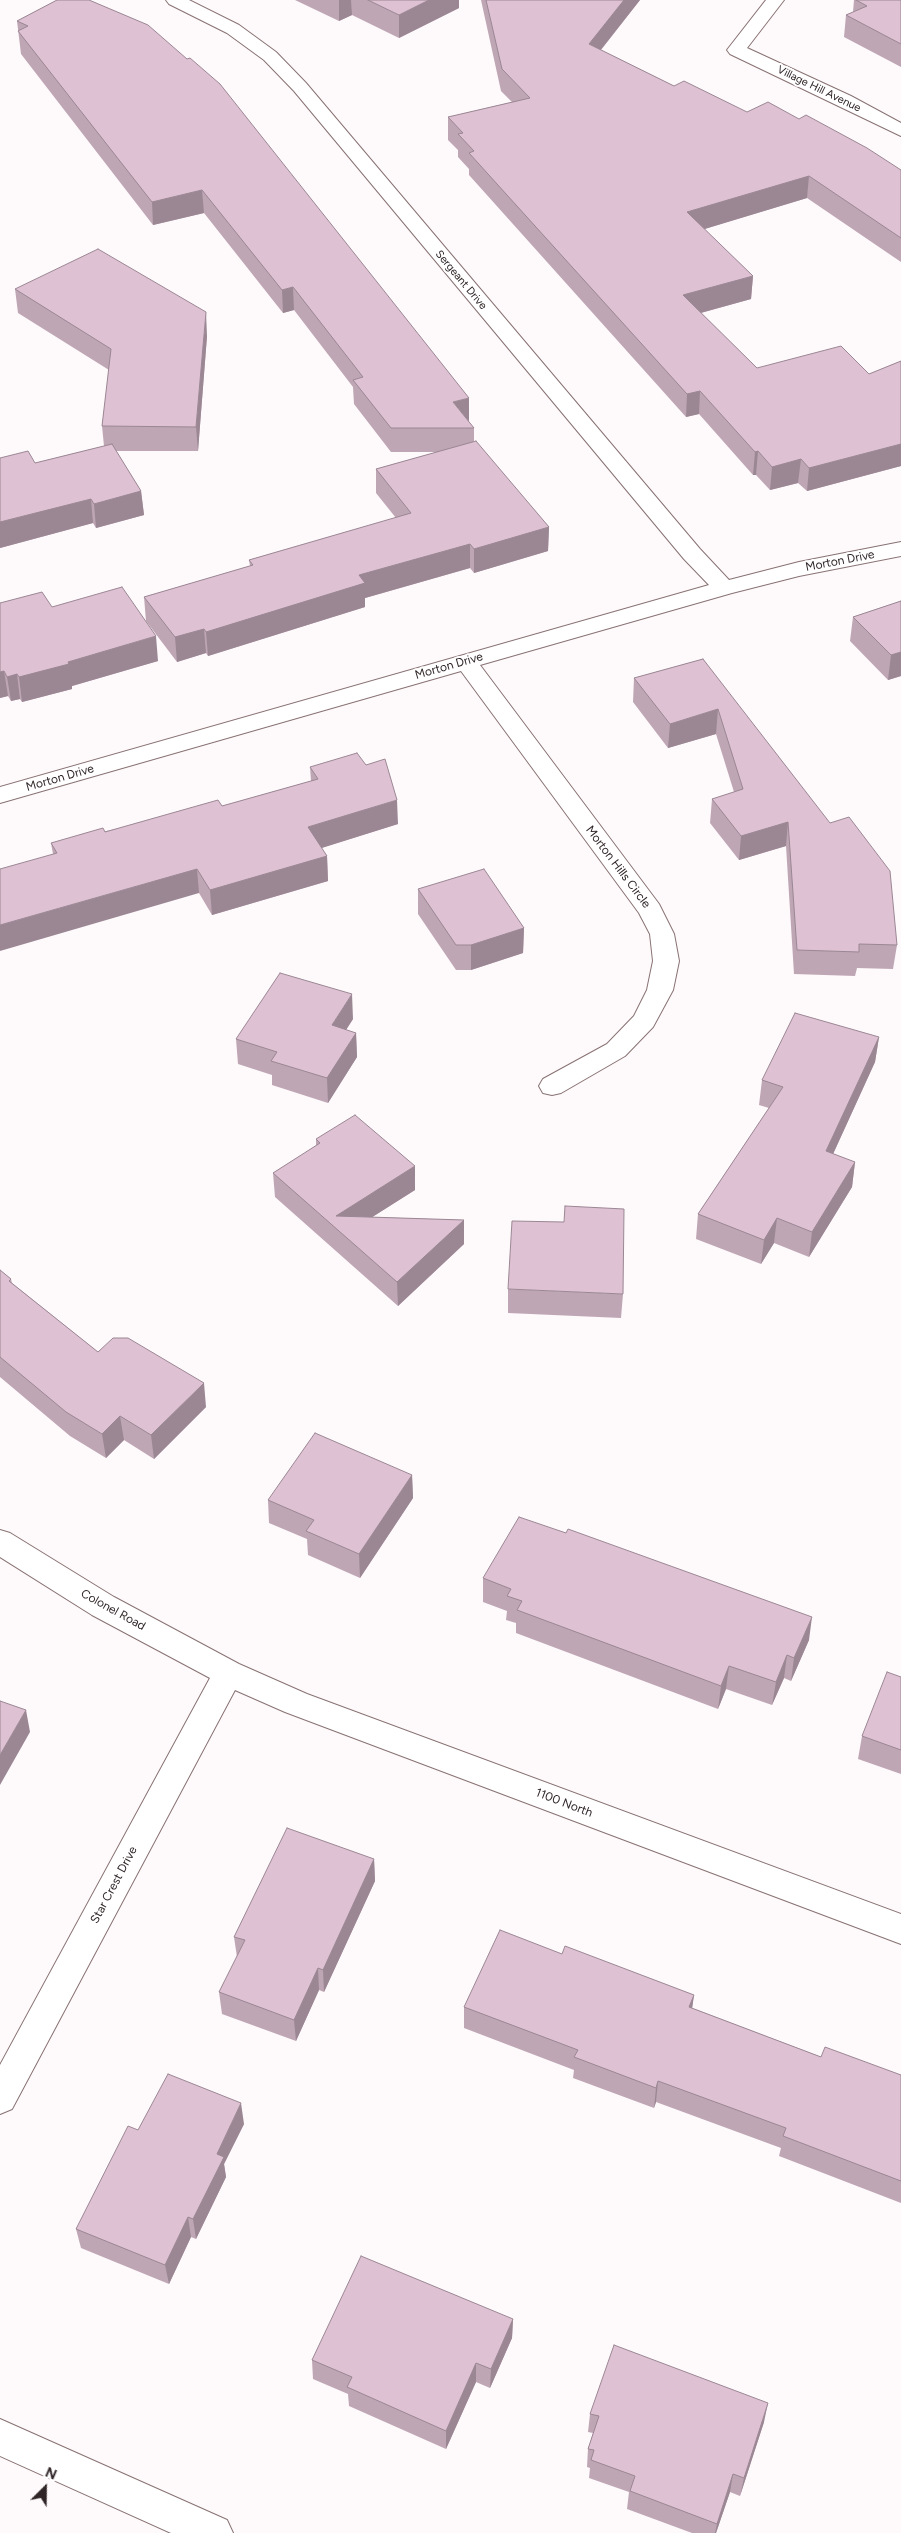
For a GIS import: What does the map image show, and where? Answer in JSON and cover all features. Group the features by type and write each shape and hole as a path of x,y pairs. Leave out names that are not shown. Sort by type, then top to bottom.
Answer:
{"street":[{"name":"Sergeant Drive","path":"175,0 233,30 270,56 300,86 686,546 724,588"},
{"name":"Village Hill Avenue","path":"775,0 736,50 844,100 901,130"},
{"name":"Morton Drive","path":"0,795 724,588 799,569 901,549"},
{"name":"Morton Hills Circle","path":"466,662 650,910 662,934 666,961 660,990 644,1021 616,1050 552,1086"},
{"name":"Colonel Road","path":"0,1542 103,1606 228,1673"},
{"name":"1100 North","path":"228,1673 296,1703 901,1929"},
{"name":"Star Crest Drive","path":"0,2098 228,1673"},
{"path":"0,2437 214,2533"}],"building":[{"path":"57,0 89,0 148,25 187,59 190,58 220,84 469,398 453,402 474,428 391,428 353,380 363,377 293,287 282,290 202,190 152,202 18,31 28,26 17,21"},
{"path":"368,0 429,0 399,15"},
{"path":"486,0 624,0 589,44 674,86 684,81 747,112 768,102 799,119 806,115 867,148 901,170 901,238 809,176 687,212 753,276 683,295 757,368 841,346 869,374 901,361 901,444 809,468 801,459 772,467 758,451 755,452 700,391 687,394 469,153 474,151 458,134 463,133 448,117 530,98 502,69"},
{"path":"856,0 901,0 901,44 846,15 867,6"},
{"path":"98,249 206,312 196,427 102,426 111,349 15,289"},
{"path":"476,441 549,527 474,549 470,544 359,575 365,583 206,632 204,629 175,637 144,597 253,565 249,560 411,513 376,469"},
{"path":"112,444 141,491 94,504 91,499 0,522 0,458 28,451 35,463"},
{"path":"122,587 156,636 68,662 69,664 19,677 17,674 7,677 4,671 0,672 0,603 42,592 52,607"},
{"path":"901,601 901,652 891,655 853,617"},
{"path":"703,659 830,823 849,817 890,871 897,945 859,944 859,952 797,950 788,822 741,836 712,799 743,789 718,709 670,724 634,678"},
{"path":"357,753 366,765 385,759 397,800 308,827 327,856 210,890 197,869 0,925 0,869 57,853 51,843 103,828 105,832 218,800 222,806 318,779 310,767"},
{"path":"484,869 524,928 471,945 456,945 418,889"},
{"path":"280,973 352,994 332,1025 356,1033 327,1078 271,1061 277,1052 236,1039"},
{"path":"795,1013 879,1037 826,1151 855,1162 812,1232 777,1218 764,1240 698,1214 783,1087 762,1080"},
{"path":"355,1115 415,1166 336,1216 464,1220 397,1282 273,1173 320,1143 316,1139"},
{"path":"565,1206 624,1209 623,1294 508,1289 512,1221 564,1222"},
{"path":"0,1270 11,1279 9,1281 98,1352 113,1338 128,1338 204,1383 151,1435 120,1416 102,1434 66,1412 0,1357"},
{"path":"315,1433 412,1475 359,1554 306,1531 314,1520 268,1500"},
{"path":"519,1517 566,1533 568,1529 812,1617 794,1658 787,1655 776,1682 729,1666 721,1686 517,1610 522,1601 507,1596 511,1589 483,1578"},
{"path":"887,1672 901,1677 901,1750 862,1736"},
{"path":"0,1701 26,1710 0,1755"},
{"path":"287,1828 374,1859 323,1970 318,1968 294,2020 219,1992 245,1940 234,1937"},
{"path":"500,1930 562,1954 565,1946 694,1995 689,2007 821,2057 825,2047 901,2075 901,2181 783,2136 786,2128 658,2081 656,2088 574,2057 578,2050 464,2007"},
{"path":"168,2074 241,2103 217,2154 224,2157 193,2219 188,2217 165,2265 76,2229 128,2126 138,2130"},
{"path":"361,2256 513,2319 491,2369 476,2363 446,2431 347,2387 352,2377 312,2360"},
{"path":"614,2345 768,2403 744,2478 733,2474 717,2524 630,2491 635,2476 591,2460 594,2450 588,2449 599,2416 590,2414"}]}
